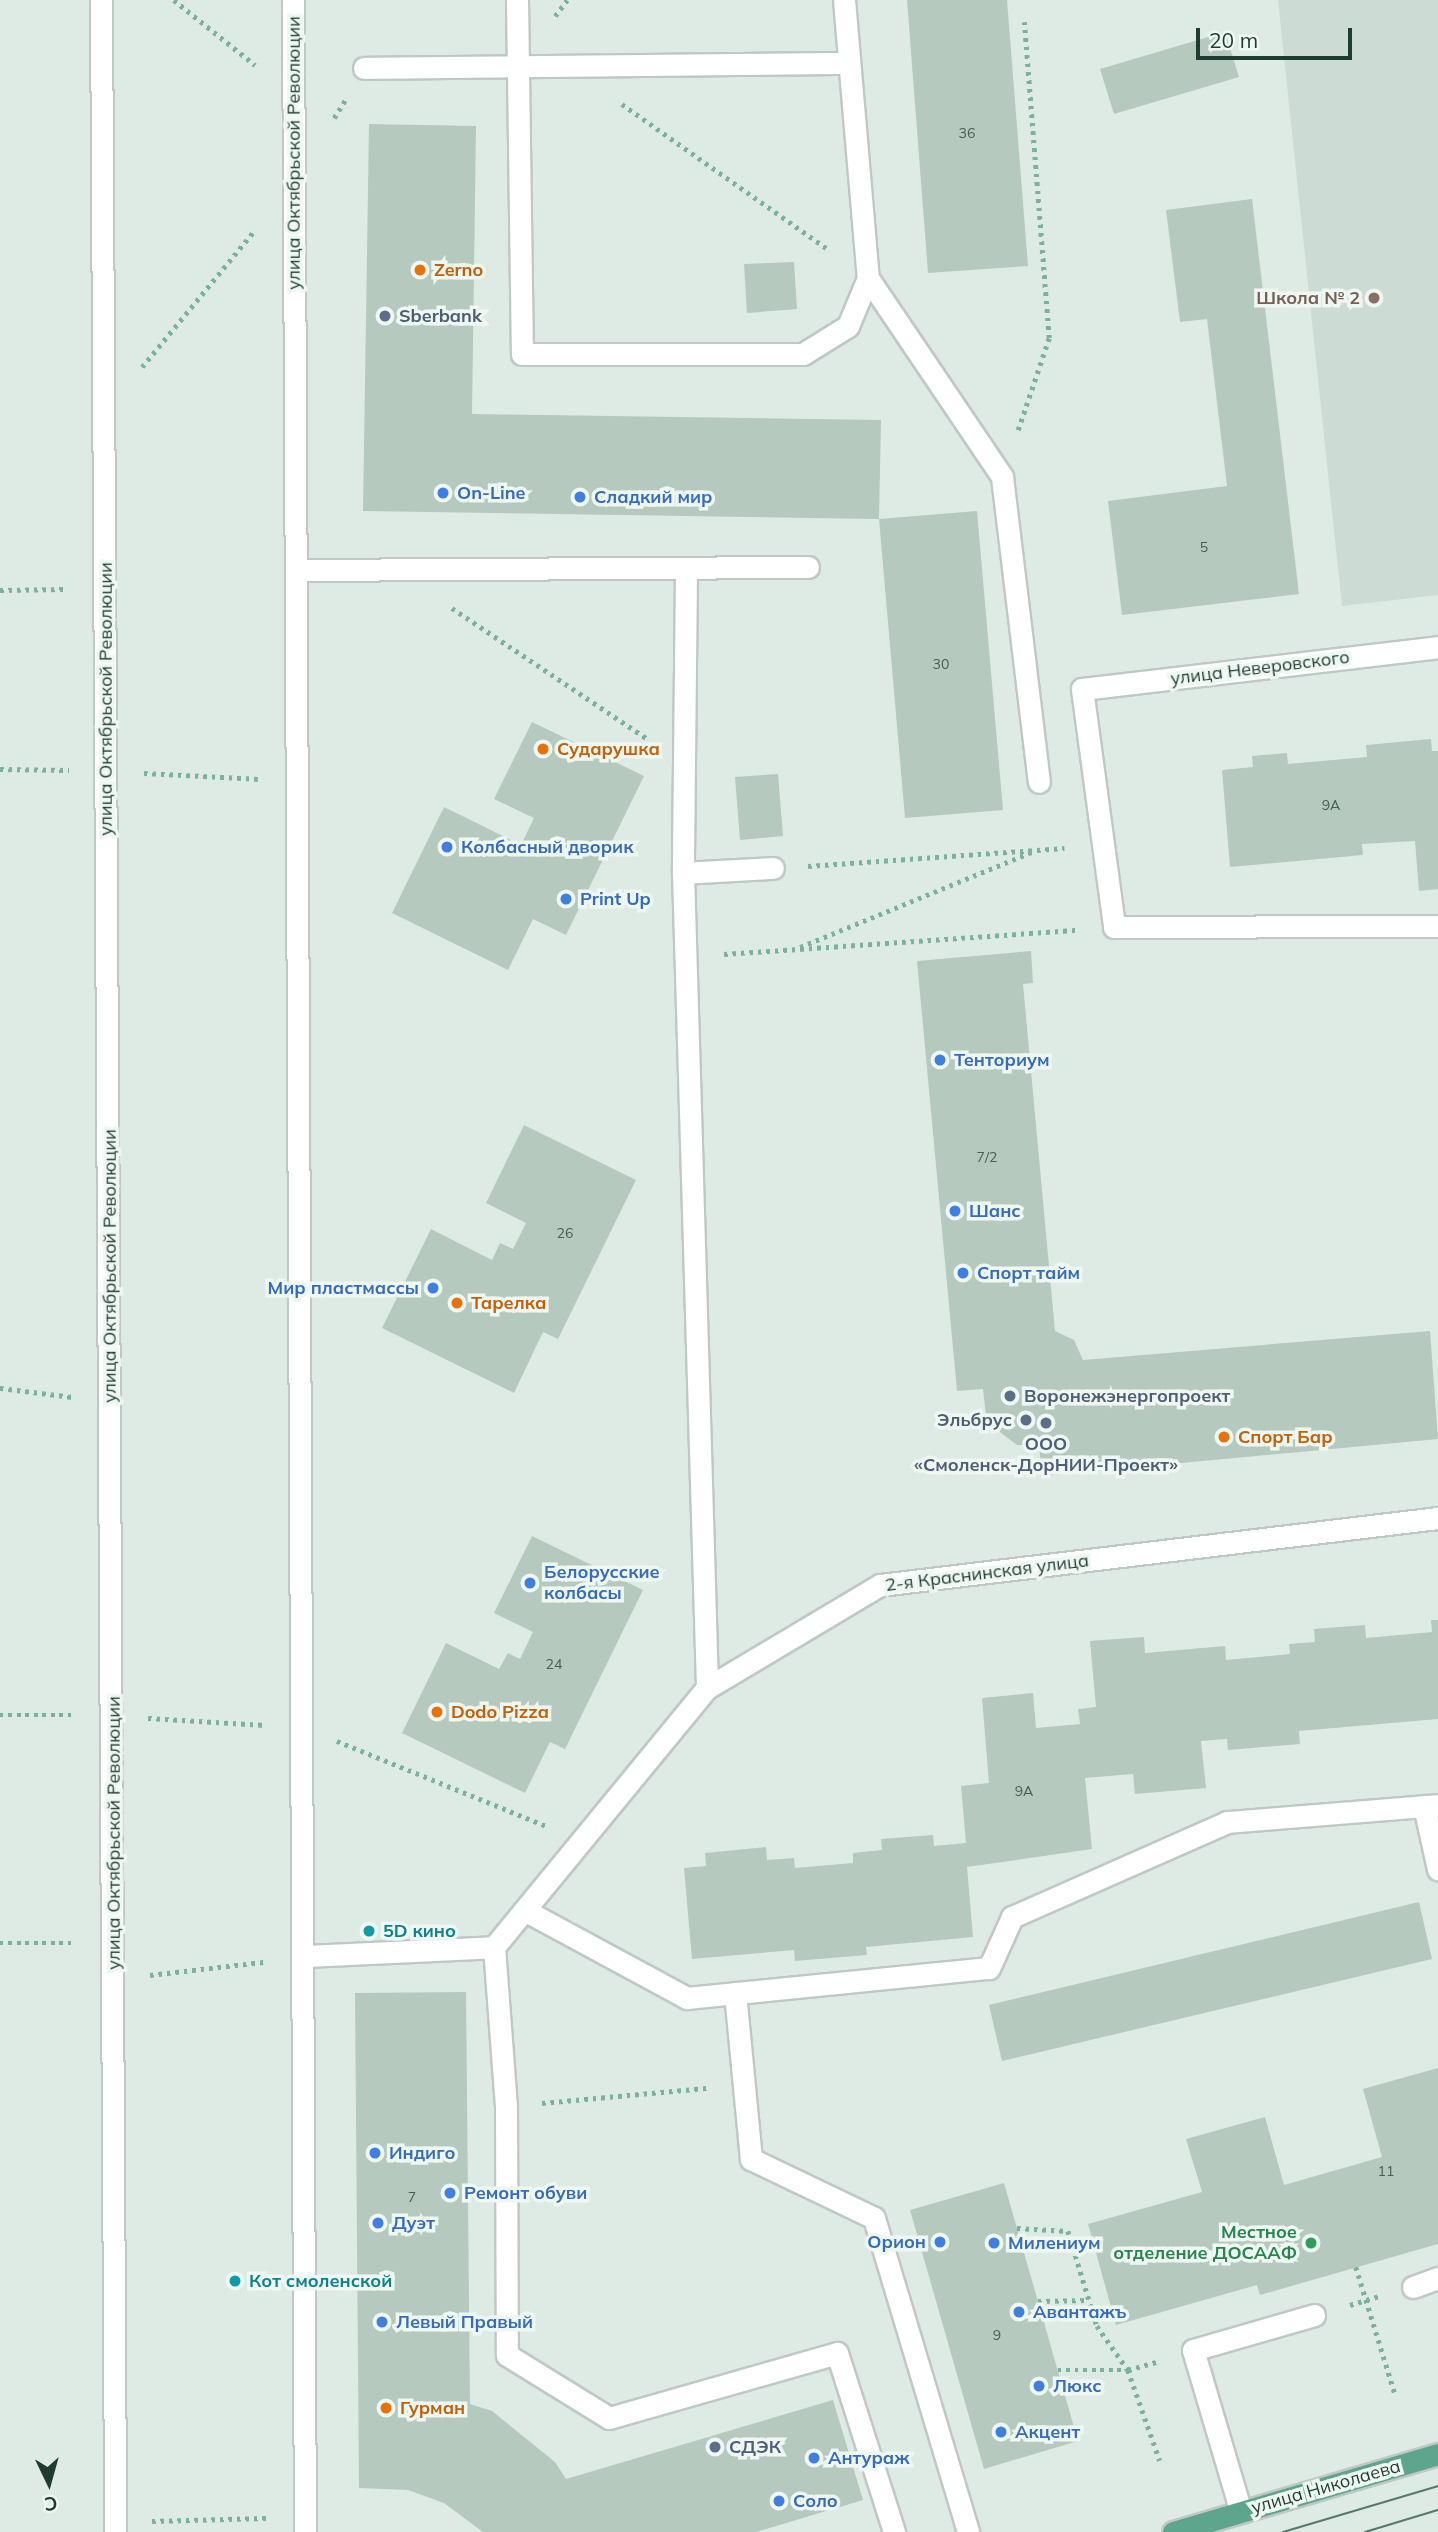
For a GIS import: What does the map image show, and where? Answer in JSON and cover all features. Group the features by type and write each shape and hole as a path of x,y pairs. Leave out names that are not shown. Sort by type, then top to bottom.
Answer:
{"main road":[{"name":"улица Николаева","path":"1173,2532 1438,2454"}],"street":[{"name":"улица Октябрьской Революции","path":"101,0 115,1979 115,2527"},
{"name":"улица Октябрьской Революции","path":"293,0 306,1956 305,2524"},
{"path":"517,0 522,354 803,354 848,326 868,278 844,0"},
{"path":"364,68 849,63"},
{"path":"868,278 1002,477 1039,782"},
{"path":"297,570 686,571 808,567"},
{"path":"686,571 683,873 707,1688"},
{"name":"улица Неверовского","path":"1103,845 1082,689 1438,647"},
{"path":"1103,845 1114,927 1438,926"},
{"path":"683,873 773,868"},
{"name":"2-я Краснинская улица","path":"494,1947 707,1688 880,1585 1438,1518"},
{"path":"526,1911 687,1998 989,1968 1012,1917 1227,1822 1431,1806 1438,1869"},
{"path":"306,1956 494,1947 506,2106 506,2355 609,2418 837,2354 894,2532"},
{"path":"735,1993 751,2159 874,2218 968,2532"},
{"path":"1413,2287 1438,2278"},
{"path":"1241,2512 1193,2350 1314,2315"}],"path":[{"path":"174,0 295,96"},
{"path":"1002,477 1049,338 1024,22"},
{"path":"569,67 868,278"},
{"path":"330,125 364,68"},
{"path":"104,414 295,181"},
{"path":"395,570 684,764"},
{"path":"0,590 105,589"},
{"path":"0,769 106,771 298,782"},
{"path":"773,868 1103,845"},
{"path":"796,949 1036,850"},
{"path":"685,956 1114,927"},
{"path":"0,1388 111,1402"},
{"path":"0,1715 113,1715 304,1727 583,1842"},
{"path":"0,1943 114,1944"},
{"path":"115,1979 306,1956"},
{"path":"506,2106 744,2085"},
{"path":"1017,2228 1068,2231 1097,2326 1128,2370 1160,2461"},
{"path":"1356,2267 1395,2394"},
{"path":"1314,2315 1413,2287"},
{"path":"1038,2301 1089,2300"},
{"path":"1058,2370 1128,2370 1193,2350"},
{"path":"115,2527 305,2524"}],"shaded area":[{"name":"Школа № 2","path":"1278,0 1438,0 1438,595 1342,606"}],"building":[{"path":"907,0 1007,0 1028,266 928,273"},
{"path":"1225,32 1239,77 1114,114 1100,69"},
{"name":"Zerno","path":"369,124 476,126 472,414 881,420 879,519 363,511"},
{"path":"1252,199 1299,594 1122,615 1108,501 1227,486 1207,319 1180,322 1166,210"},
{"path":"794,262 797,309 747,313 744,264"},
{"path":"977,511 1003,810 905,818 879,519"},
{"path":"532,722 644,776 566,935 533,919 508,970 392,913 444,807 521,845 534,818 494,799"},
{"path":"1431,739 1432,751 1438,751 1438,889 1419,891 1415,841 1362,844 1363,855 1230,867 1222,770 1253,767 1252,756 1287,753 1288,764 1367,757 1366,745"},
{"path":"778,774 783,836 740,840 735,777"},
{"path":"1031,951 1033,983 1023,984 1055,1331 1074,1340 1083,1360 1430,1331 1438,1439 1042,1476 1039,1445 1017,1445 1001,1433 986,1416 983,1389 957,1391 917,961"},
{"path":"524,1125 636,1180 558,1339 543,1332 514,1393 382,1328 431,1229 492,1260 500,1243 513,1249 526,1223 486,1203"},
{"path":"532,1536 643,1590 565,1749 550,1742 525,1793 402,1733 446,1643 499,1669 508,1653 520,1659 533,1632 494,1613"},
{"path":"1431,1620 1438,1620 1438,1719 1299,1731 1300,1744 1228,1750 1227,1739 1201,1741 1206,1788 1135,1794 1133,1774 1085,1778 1092,1849 967,1867 973,1937 866,1947 867,1955 795,1961 794,1950 692,1959 684,1868 706,1866 705,1853 766,1847 767,1860 794,1858 795,1868 853,1863 853,1853 882,1850 881,1839 933,1835 934,1846 966,1843 961,1786 989,1783 982,1698 1033,1693 1036,1728 1080,1724 1078,1709 1096,1707 1090,1641 1144,1637 1145,1653 1225,1646 1226,1660 1290,1654 1289,1644 1315,1642 1314,1629 1365,1625 1366,1638 1432,1632"},
{"path":"1419,1902 1432,1959 1002,2061 989,2005"},
{"path":"466,1992 470,2404 492,2411 555,2462 566,2479 833,2400 863,2500 756,2532 483,2532 444,2503 408,2490 359,2488 355,1993"},
{"path":"1438,2068 1438,2244 1260,2295 1257,2285 1116,2325 1088,2224 1202,2192 1186,2139 1265,2117 1284,2185 1382,2157 1363,2089"},
{"path":"1004,2183 1078,2441 984,2469 910,2210"}],"tram line":[{"path":"1283,2532 1438,2486"},
{"path":"1365,2532 1438,2510"}],"place":[{"name":"Zerno","path":"420,270"},
{"name":"Школа № 2","path":"1374,298"},
{"name":"Sberbank","path":"385,316"},
{"name":"On-Line","path":"443,493"},
{"name":"Сладкий мир","path":"580,497"},
{"name":"Сударушка","path":"543,749"},
{"name":"Колбасный дворик","path":"447,847"},
{"name":"Print Up","path":"566,899"},
{"name":"Тенториум","path":"940,1060"},
{"name":"Шанс","path":"955,1211"},
{"name":"Спорт тайм","path":"963,1273"},
{"name":"Мир пластмассы","path":"433,1288"},
{"name":"Тарелка","path":"457,1303"},
{"name":"Воронежэнергопроект","path":"1010,1396"},
{"name":"Эльбрус","path":"1026,1420"},
{"name":"ООО «Смоленск-ДорНИИ-Проект»","path":"1046,1423"},
{"name":"Спорт Бар","path":"1224,1437"},
{"name":"Белорусские колбасы","path":"530,1583"},
{"name":"Dodo Pizza","path":"437,1712"},
{"name":"5D кино","path":"369,1931"},
{"name":"Индиго","path":"375,2153"},
{"name":"Ремонт обуви","path":"450,2193"},
{"name":"Дуэт","path":"378,2223"},
{"name":"Орион","path":"940,2242"},
{"name":"Милениум","path":"994,2243"},
{"name":"Местное отделение ДОСААФ","path":"1311,2243"},
{"name":"Кот смоленской","path":"235,2281"},
{"name":"Авантажъ","path":"1019,2312"},
{"name":"Левый Правый","path":"382,2322"},
{"name":"Люкс","path":"1039,2386"},
{"name":"Гурман","path":"386,2408"},
{"name":"Акцент","path":"1001,2432"},
{"name":"СДЭК","path":"715,2447"},
{"name":"Антураж","path":"814,2458"},
{"name":"Соло","path":"779,2501"}]}
